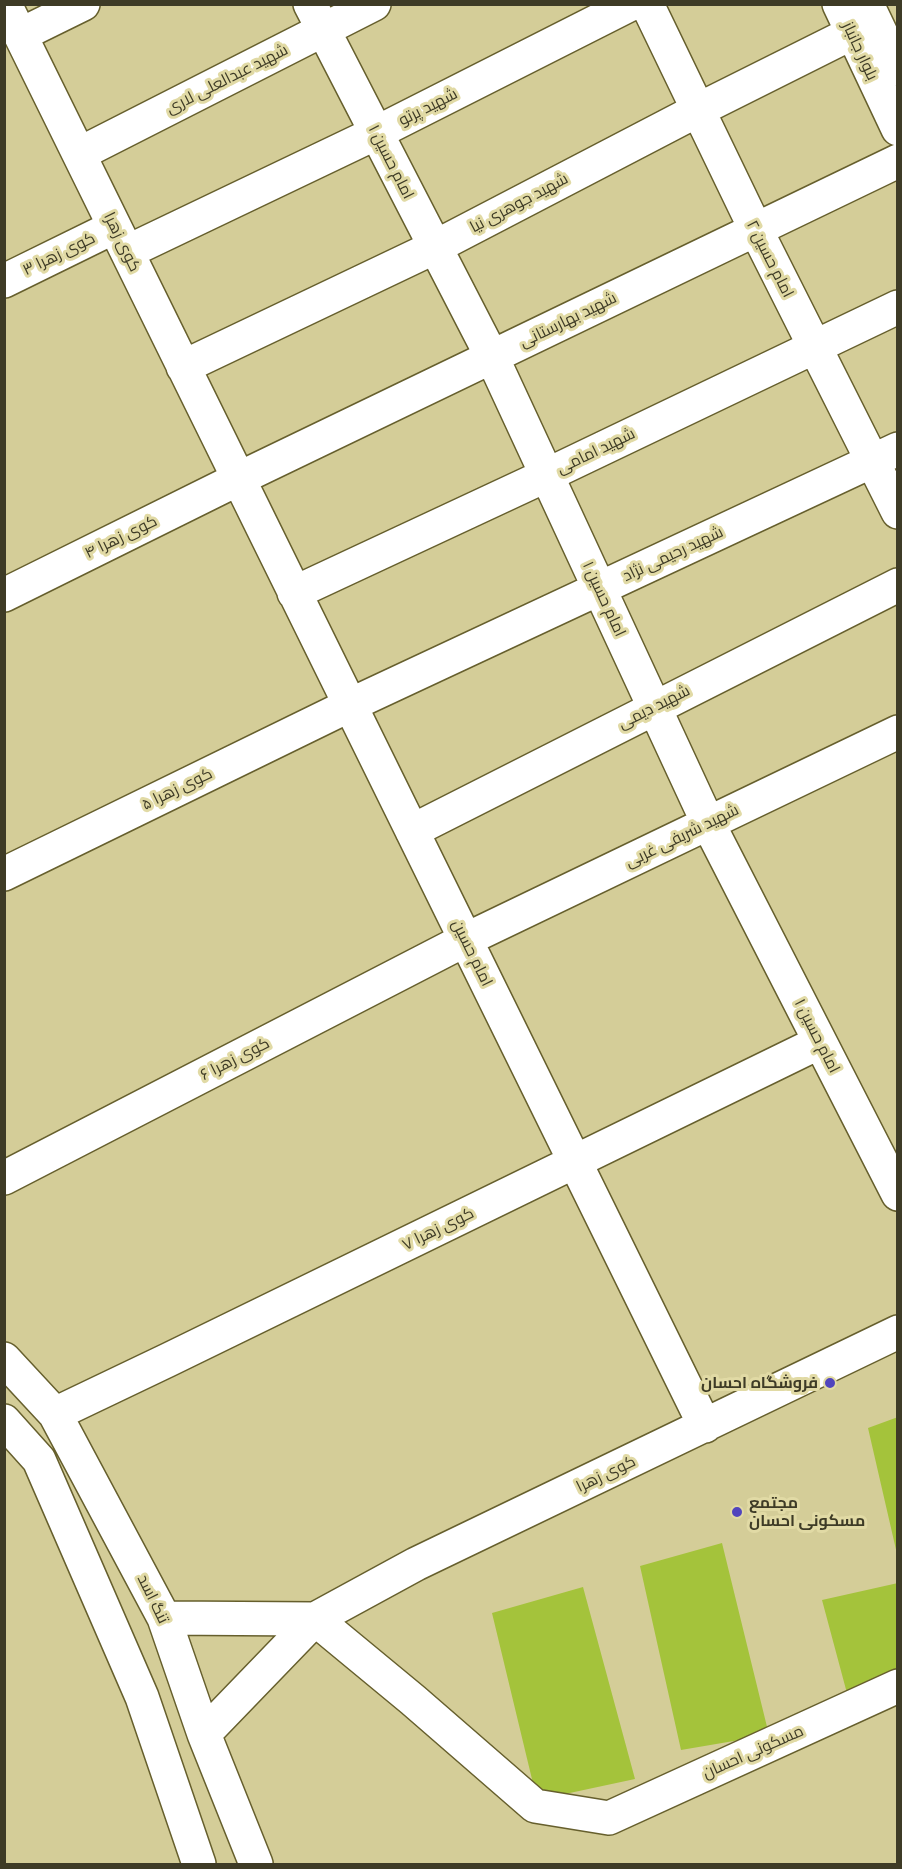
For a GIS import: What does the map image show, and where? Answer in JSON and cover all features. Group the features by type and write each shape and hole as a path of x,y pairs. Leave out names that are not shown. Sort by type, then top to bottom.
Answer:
{"street":[{"name":"کوی زهرا","path":"4,4 238,479"},
{"path":"20,35 83,4"},
{"name":"شهید عبدالعلی لاری","path":"79,154 316,17 374,4"},
{"name":"شهید پرتو","path":"120,239 376,133 631,4"},
{"name":"امام حسین ۲","path":"647,4 814,346 885,455 897,512"},
{"name":"بلوار جانباز","path":"867,4 897,69"},
{"name":"امام حسین ۱","path":"316,17 492,357 708,823 897,1194"},
{"name":"شهید جوهری نیا","path":"183,367 435,247 698,110 845,19"},
{"name":"بلوار جانباز","path":"845,19 897,129"},
{"name":"شهید بهارستانی","path":"238,479 897,161"},
{"name":"کوی زهرا ۳","path":"4,281 120,239"},
{"name":"شهید امامی","path":"294,592 547,475 897,307"},
{"name":"شهید رحیمی نژاد","path":"350,705 885,455"},
{"name":"امام حسین","path":"238,479 705,1426"},
{"name":"کوی زهرا ۴","path":"4,595 238,479"},
{"name":"شهید دیمی","path":"412,831 897,585"},
{"name":"کوی زهرا ۵","path":"4,874 350,705"},
{"name":"شهید شریفی غربی","path":"465,940 897,732"},
{"name":"کوی زهرا ۶","path":"4,1178 465,940"},
{"name":"کوی زهرا ۷","path":"55,1414 820,1042"},
{"name":"کوی زهرا","path":"204,1734 315,1618 416,1564 897,1332"},
{"name":"تنگ اسد","path":"4,1359 55,1414 164,1618 204,1734 256,1864"},
{"path":"4,1421 39,1460 142,1697 199,1864"},
{"name":"کوی زهرا","path":"164,1618 315,1618"},
{"name":"مسکونی احسان","path":"315,1618 535,1806 609,1818 897,1686"}],"building":[{"path":"898,1417 898,1554 897,1554 868,1428"},
{"path":"722,1543 769,1735 681,1750 640,1566"},
{"path":"898,1583 898,1686 848,1697 822,1600"},
{"path":"583,1587 635,1779 537,1800 492,1613"}],"place":[{"name":"فروشگاه احسان","path":"830,1383"},
{"name":"مجتمع مسکونی احسان","path":"737,1512"}]}
